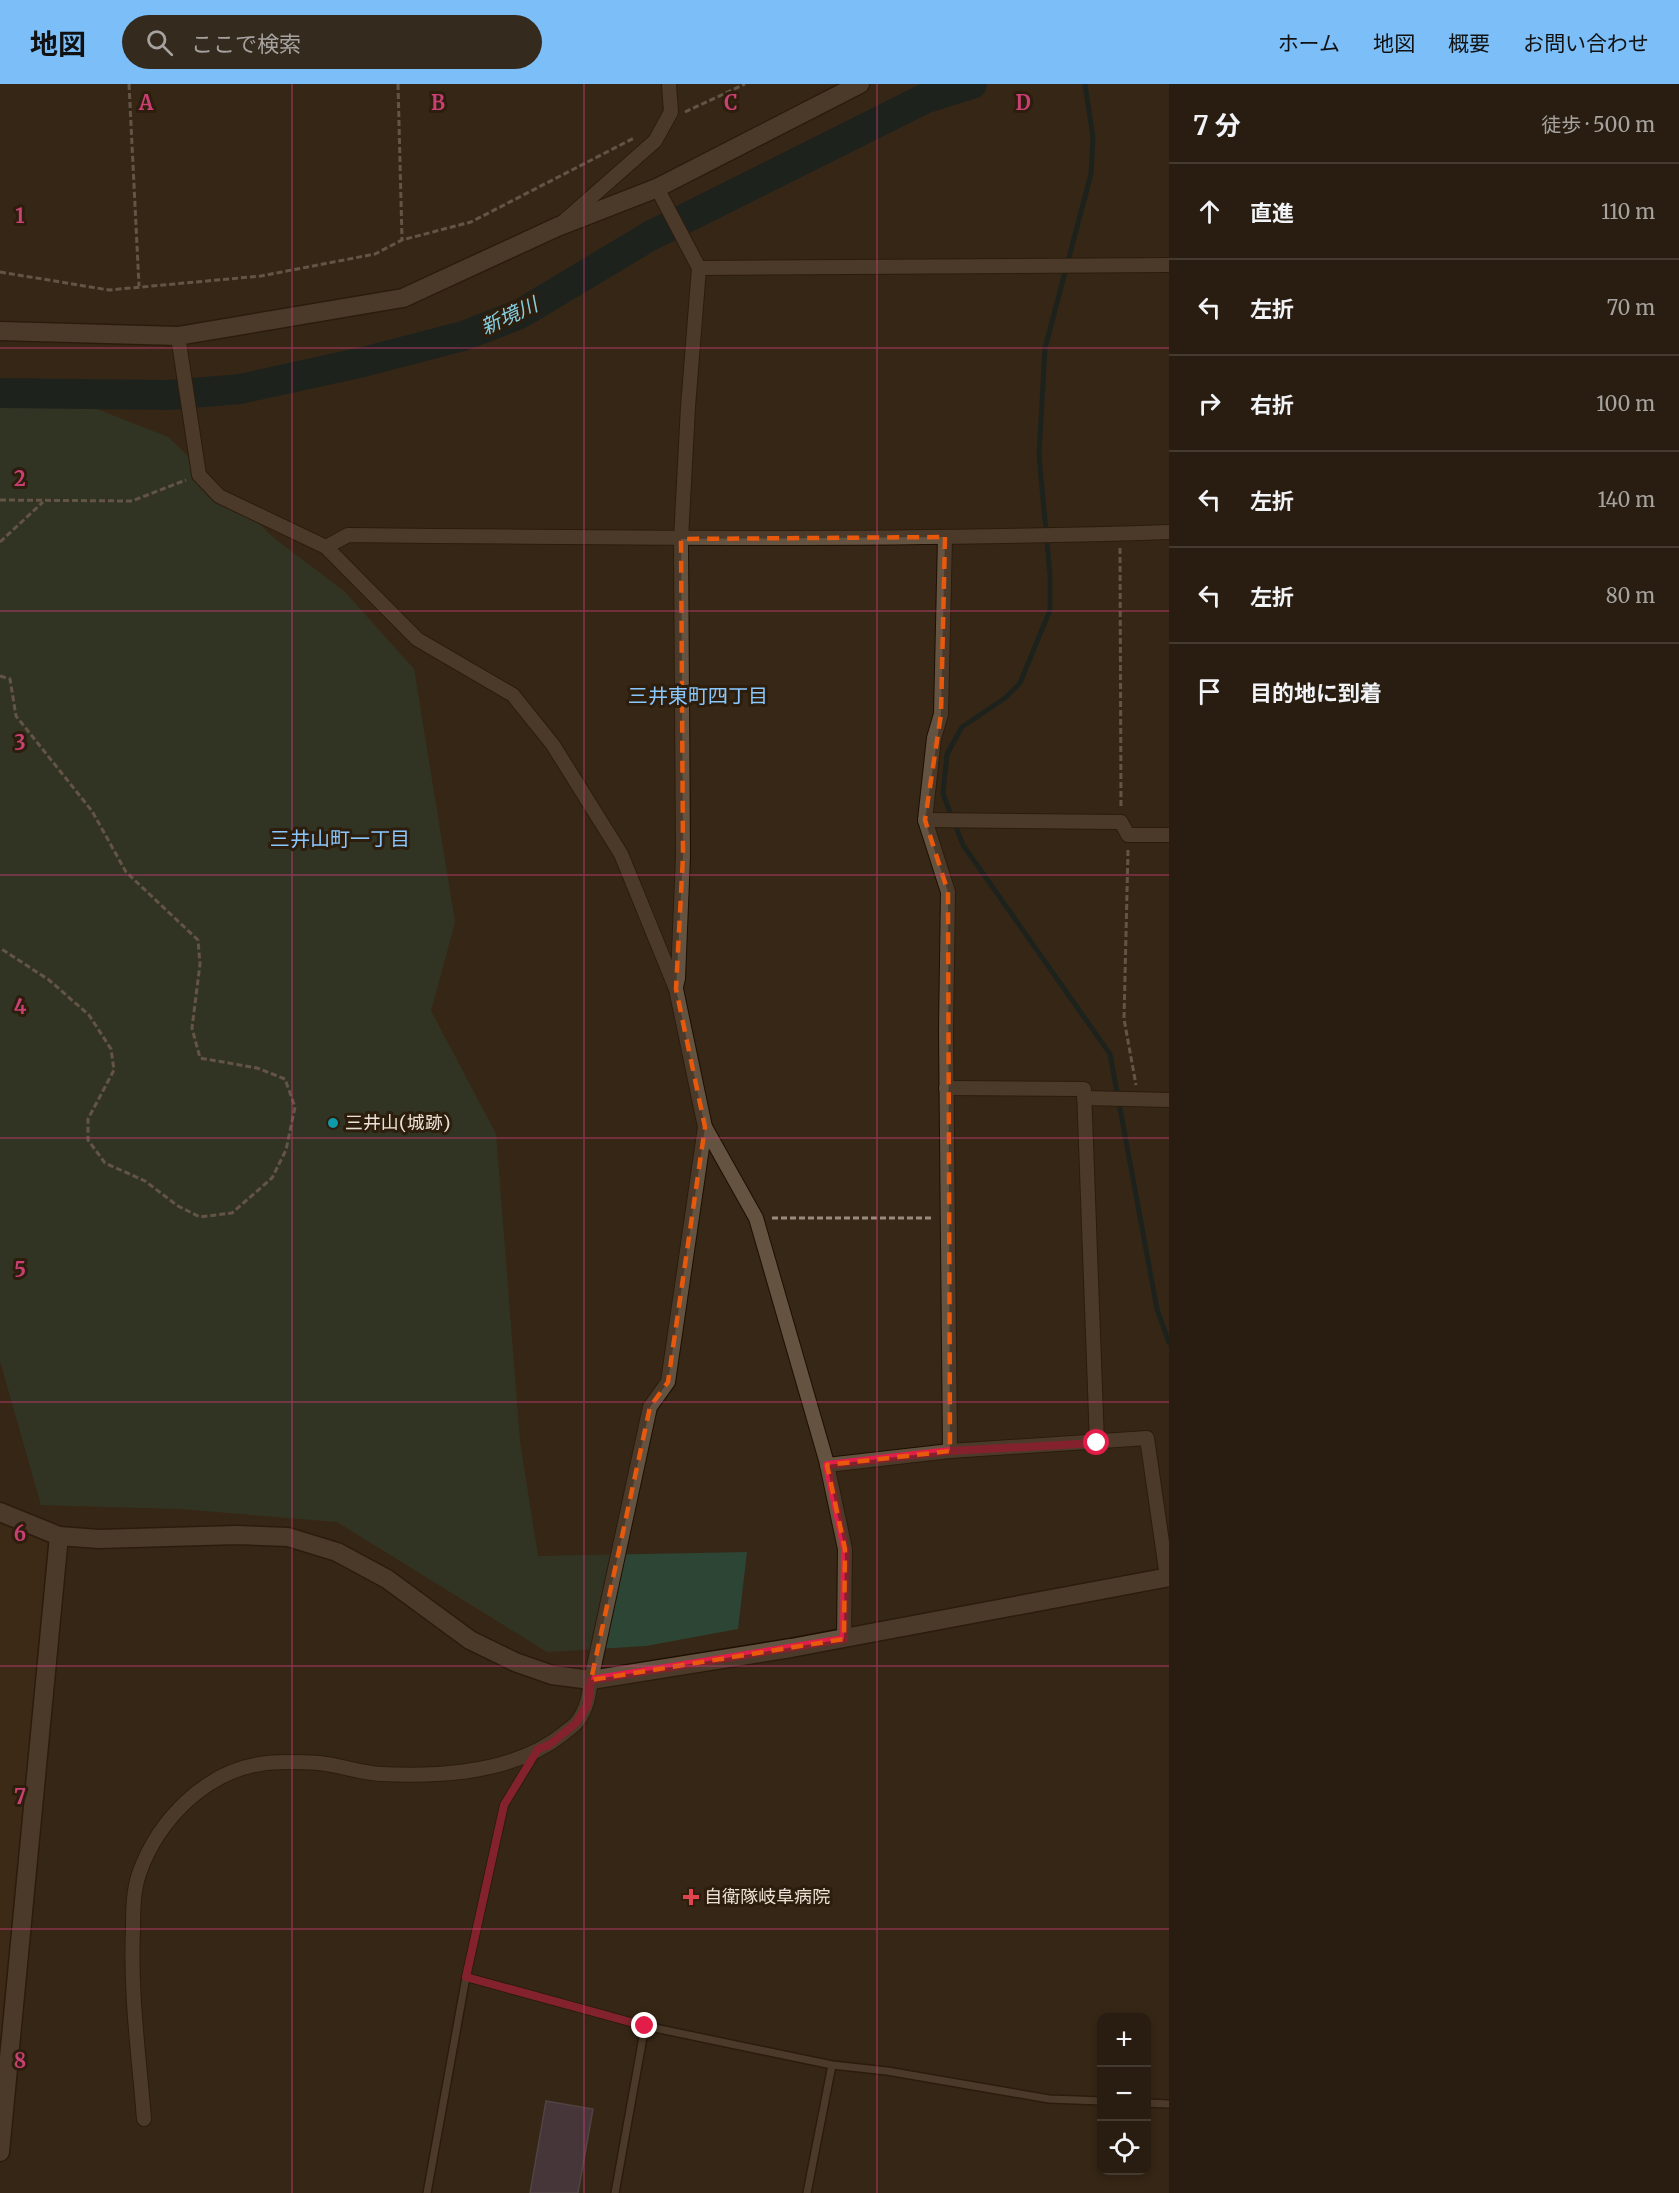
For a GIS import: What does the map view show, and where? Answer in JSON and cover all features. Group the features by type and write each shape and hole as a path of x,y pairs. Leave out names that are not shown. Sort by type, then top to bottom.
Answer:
{"street":[{"path":"557,226 655,141 672,112 669,84"},
{"path":"3,329 179,344 403,298 557,226 660,192 860,84"},
{"path":"660,192 698,264 681,539 683,856 676,989"},
{"path":"698,264 1169,265"},
{"path":"179,344 199,475 219,496 326,547 417,639 513,696 546,737 621,854 676,989 705,1127 756,1218 827,1465 845,1549 844,1639"},
{"path":"326,547 348,535 681,539 1169,532"},
{"path":"945,537 941,714 934,738 925,820 948,892 946,1088 950,1451"},
{"path":"925,820 1121,822 1128,835 1169,835"},
{"path":"946,1088 1084,1089 1097,1443"},
{"path":"1084,1098 1169,1100"},
{"path":"144,2120 132,1960 134,1897 139,1872 154,1841 178,1808 206,1786 236,1770 261,1764 319,1763 379,1774 440,1775 502,1764 549,1745 576,1723 588,1704 591,1680 650,1407 668,1382 705,1127"},
{"path":"0,1512 59,1536 99,1539 237,1535 288,1537 337,1552 387,1580 470,1640 515,1662 552,1675 591,1680 844,1639 1168,1577 1147,1438 950,1451 827,1465"},
{"path":"0,2152 59,1536"}],"lane":[{"path":"427,2193 466,1977 504,1805 538,1749"},
{"path":"466,1977 645,2026 832,2065 887,2071 1048,2099 1097,2101"},
{"path":"615,2193 645,2026"},
{"path":"807,2193 832,2065"},
{"path":"1151,2103 1169,2104"}],"path":[{"path":"129,84 139,286"},
{"path":"398,84 402,240"},
{"path":"0,272 109,290 261,276 375,254 402,240 471,222 745,84"},
{"path":"0,500 132,501 199,475"},
{"path":"0,542 45,501"},
{"path":"1120,534 1121,822"},
{"path":"0,676 10,679 16,716 92,812 126,872 198,940 200,964 192,1028 200,1058 257,1068 285,1079 295,1107 286,1149 272,1178 232,1213 200,1216 178,1206 146,1182 105,1162 88,1140 88,1119 114,1070 111,1049 89,1015 49,980 0,948"},
{"path":"1128,835 1124,1019 1138,1098"},
{"path":"756,1218 947,1218"}],"highlighted area":[{"path":"945,537 941,714 925,820 948,892 950,1451 827,1465 845,1549 844,1639 591,1680 650,1407 668,1382 705,1127 676,989 683,856 681,539"}],"shaded area":[{"path":"0,1523 55,1544 0,2103"}],"green space":[{"path":"79,402 168,437 275,539 344,591 414,669 455,922 431,1011 496,1134 520,1442 538,1556 747,1552 738,1629 646,1646 547,1652 337,1522 180,1509 41,1505 0,1361 0,403"}],"building":[{"path":"546,2101 593,2109 578,2193 530,2193"}],"waterway":[{"name":"新境川","path":"0,393 169,395 240,389 363,362 463,336 520,314 650,236 924,99 972,84"},
{"path":"1085,84 1093,138 1091,174 1045,348 1039,455 1050,575 1050,610 1020,683 1005,698 962,727 947,754 943,794 963,845 1110,1054 1157,1309 1169,1343"}],"place":[{"name":"三井山(城跡)","path":"333,1123"},
{"name":"自衛隊岐阜病院","path":"691,1897"}],"district":[{"name":"三井東町四丁目","path":"698,696"},
{"name":"三井山町一丁目","path":"340,839"}],"route":[{"path":"645,2026 466,1977 504,1805 538,1749 549,1745 576,1723 588,1704 591,1680 844,1639 845,1549 827,1465 950,1451 1097,1443"}]}
